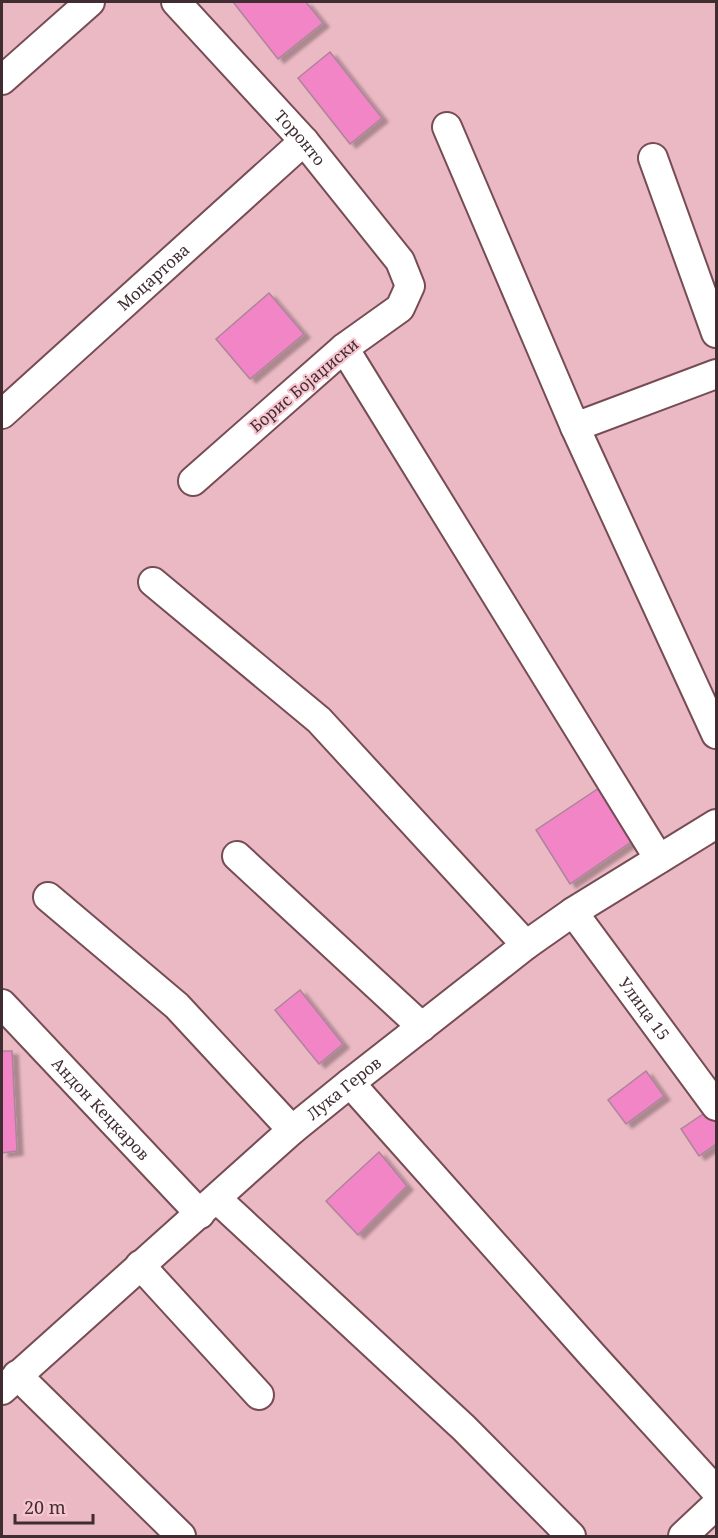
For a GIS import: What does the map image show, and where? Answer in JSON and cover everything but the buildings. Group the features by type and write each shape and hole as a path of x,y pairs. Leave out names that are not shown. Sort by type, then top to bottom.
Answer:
{"street":[{"path":"2,80 90,2"},
{"name":"Торонто","path":"176,2 304,141 400,261 410,286"},
{"path":"447,127 574,427 717,734"},
{"name":"Моцартова","path":"2,414 304,141"},
{"path":"653,158 717,333"},
{"name":"Борис Бојаџиски","path":"193,481 344,348 400,308 410,286"},
{"path":"344,348 658,858"},
{"path":"574,427 717,374"},
{"path":"153,582 320,720 526,945"},
{"name":"Лука Геров","path":"9,1383 292,1130 351,1083 526,945 658,858 717,824"},
{"path":"237,856 422,1027"},
{"path":"48,897 177,1006 292,1130"},
{"name":"Улица 15","path":"573,912 717,1106"},
{"name":"Андон Кецкаров","path":"2,1004 208,1206 464,1428 571,1536"},
{"path":"351,1083 577,1339 717,1491"},
{"path":"140,1265 259,1395"},
{"path":"9,1383 181,1536"},
{"path":"683,1536 717,1505"}]}
